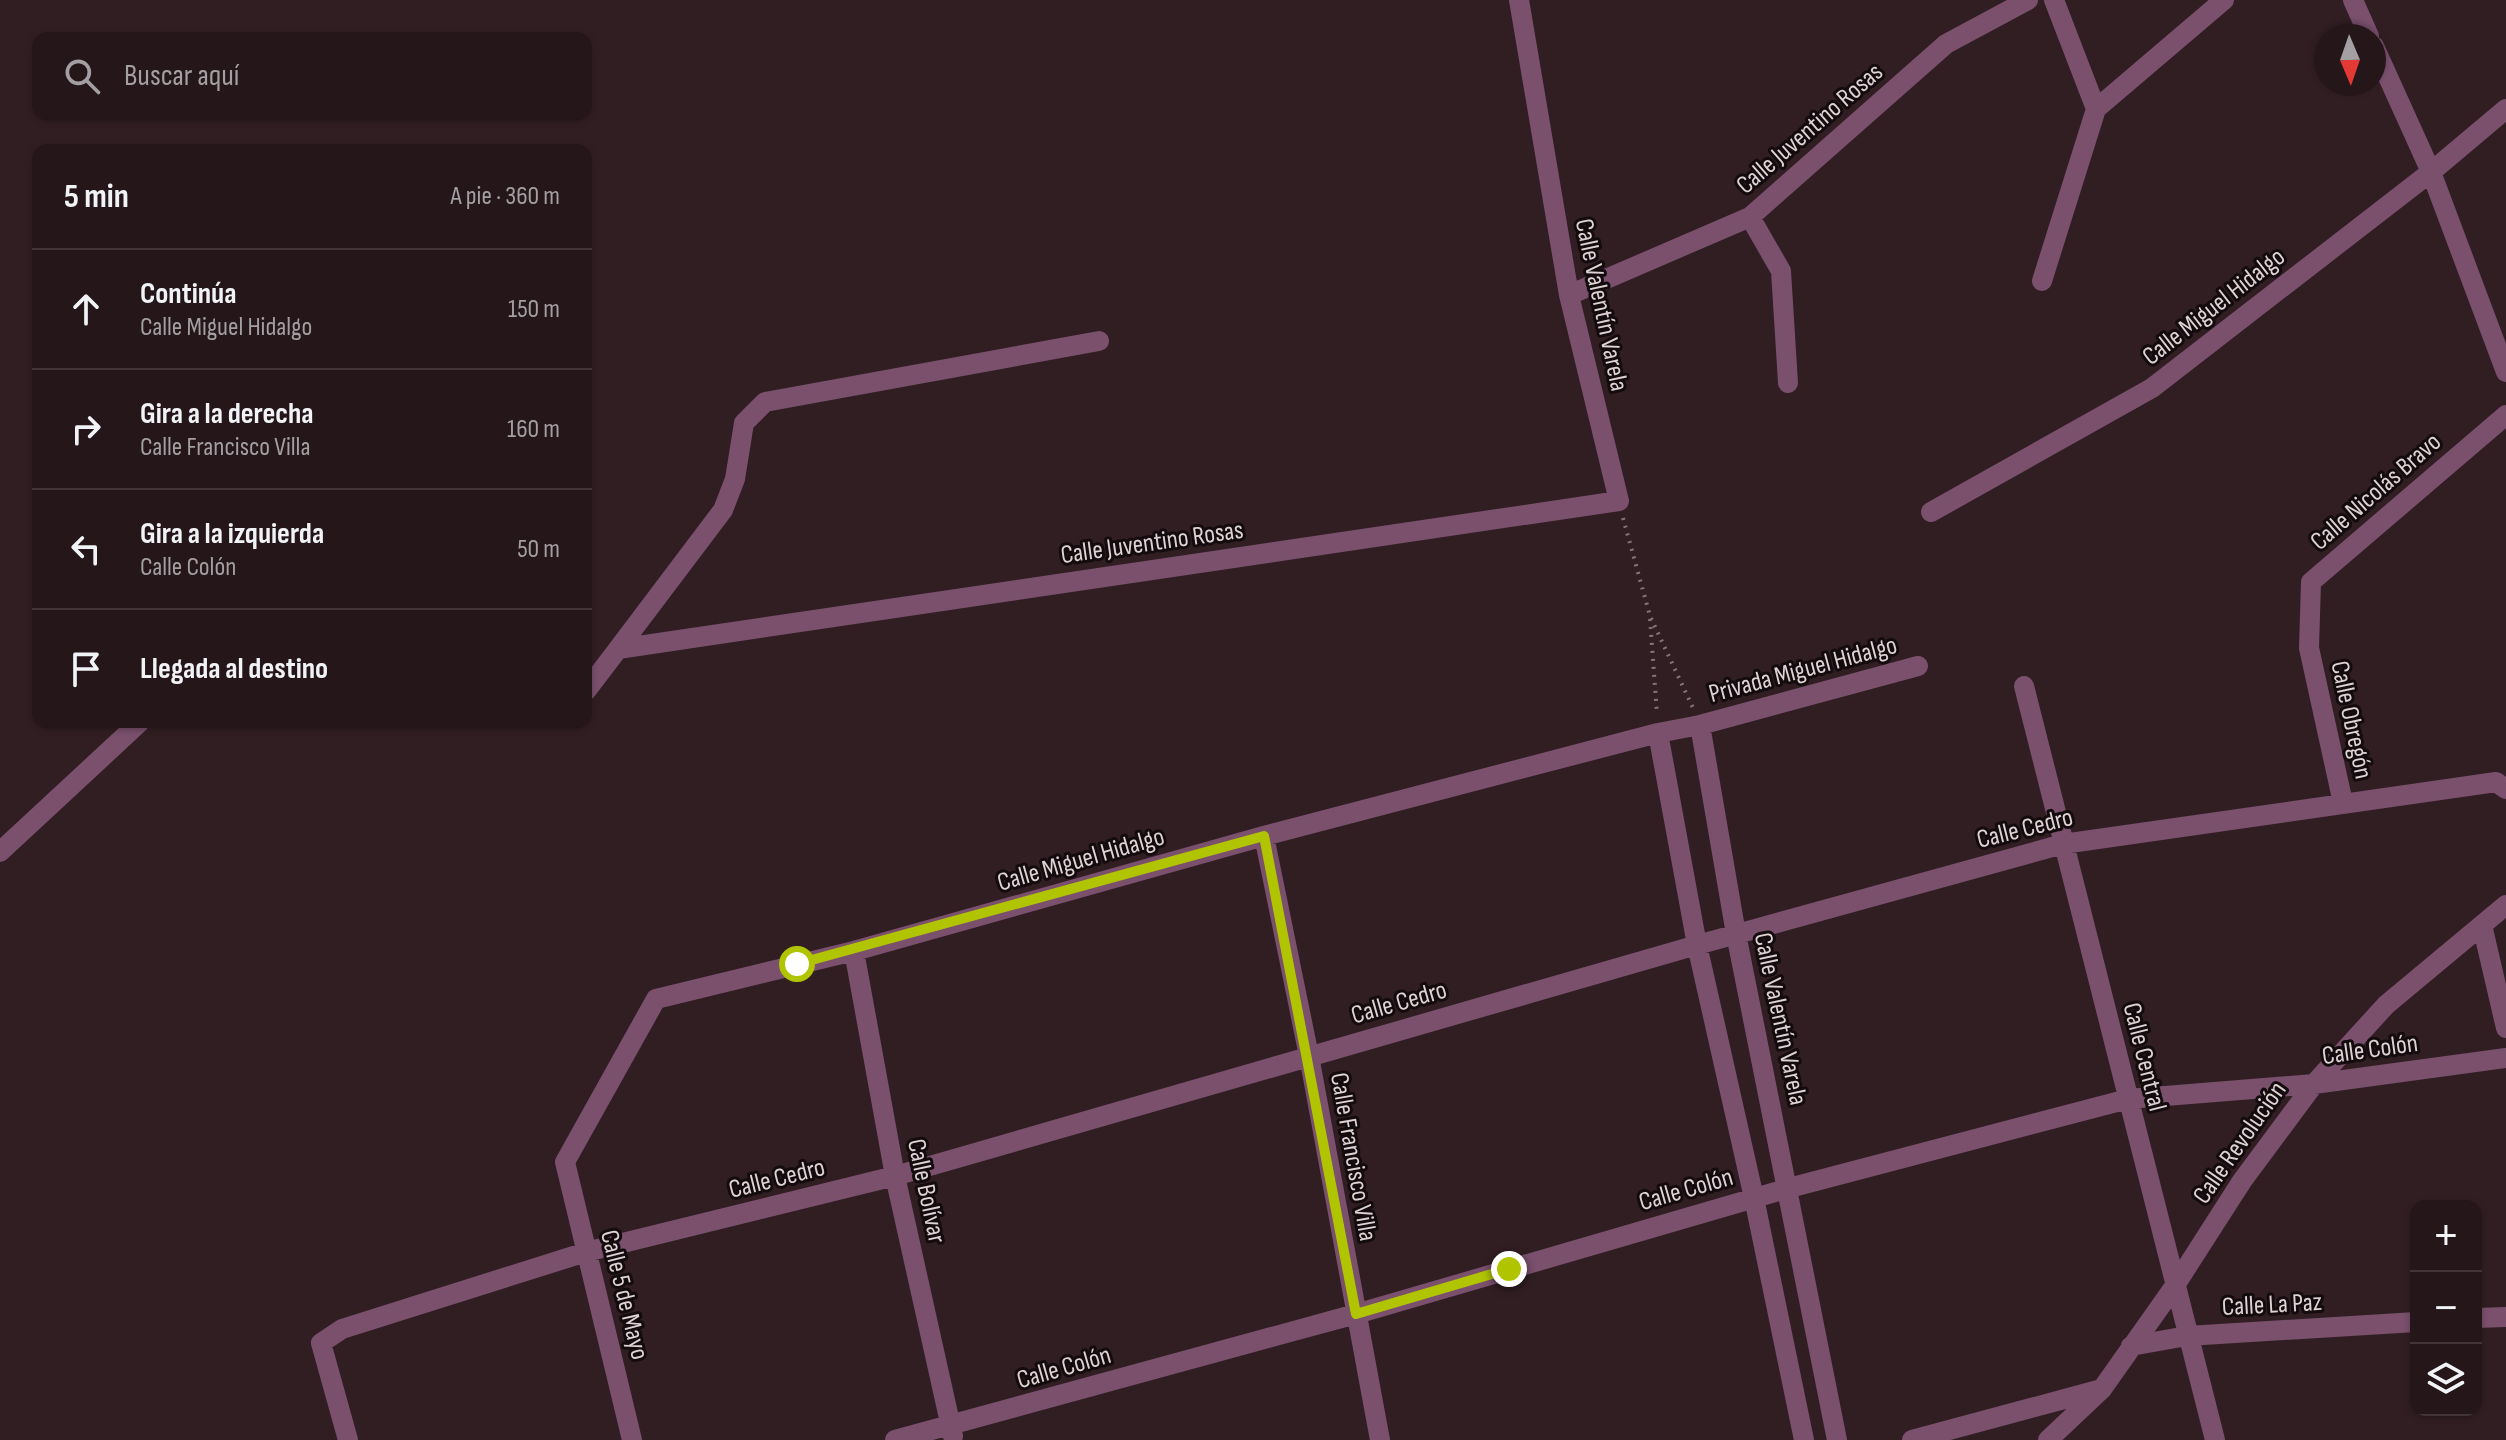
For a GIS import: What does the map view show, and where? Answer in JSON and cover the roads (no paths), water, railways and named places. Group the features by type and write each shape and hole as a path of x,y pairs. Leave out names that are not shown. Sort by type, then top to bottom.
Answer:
{"street":[{"name":"Calle Valentín Varela","path":"1519,0 1569,295 1619,501"},
{"name":"Calle Juventino Rosas","path":"1569,295 1750,217 1946,44 2028,0"},
{"path":"2054,0 2096,109"},
{"path":"2042,281 2096,109 2224,0"},
{"path":"2353,0 2364,24"},
{"path":"2386,73 2431,172 2506,372"},
{"name":"Calle Miguel Hidalgo","path":"1931,512 2152,388 2431,172 2506,109"},
{"path":"1750,217 1781,271 1788,383"},
{"path":"592,683 723,510 735,479 744,423 765,402 1099,341"},
{"name":"Calle Nicolás Bravo","path":"2309,648 2311,582 2506,415"},
{"name":"Calle Juventino Rosas","path":"618,649 1619,501"},
{"name":"Calle Obregón","path":"2309,648 2343,803"},
{"name":"Privada Miguel Hidalgo","path":"1700,725 1918,666"},
{"name":"Calle Central","path":"2024,686 2215,1440"},
{"name":"Calle Valentín Varela","path":"1700,725 1736,934 1837,1440"},
{"name":"Calle Miguel Hidalgo","path":"565,1162 656,999 854,951 1264,836 1658,733 1700,725"},
{"path":"0,852 134,728"},
{"path":"1658,733 1697,945 1804,1440"},
{"name":"Calle Cedro","path":"348,1440 321,1343 342,1329 586,1252 895,1176 1697,945 2063,844 2496,782 2506,789"},
{"name":"Calle Francisco Villa","path":"1264,836 1309,1056 1380,1440"},
{"name":"Calle Revolución","path":"2048,1440 2102,1389 2174,1287 2242,1181 2314,1084 2386,1005 2506,905"},
{"path":"2482,925 2506,1028"},
{"name":"Calle Bolívar","path":"854,951 895,1176 953,1433"},
{"name":"Calle Colón","path":"895,1440 953,1433 1789,1188 2128,1099 2314,1084 2506,1058"},
{"name":"Calle 5 de Mayo","path":"565,1162 632,1440"},
{"path":"2482,1318 2506,1317"},
{"name":"Calle La Paz","path":"2131,1346 2187,1336 2410,1322"},
{"path":"1912,1440 2102,1389"}]}
